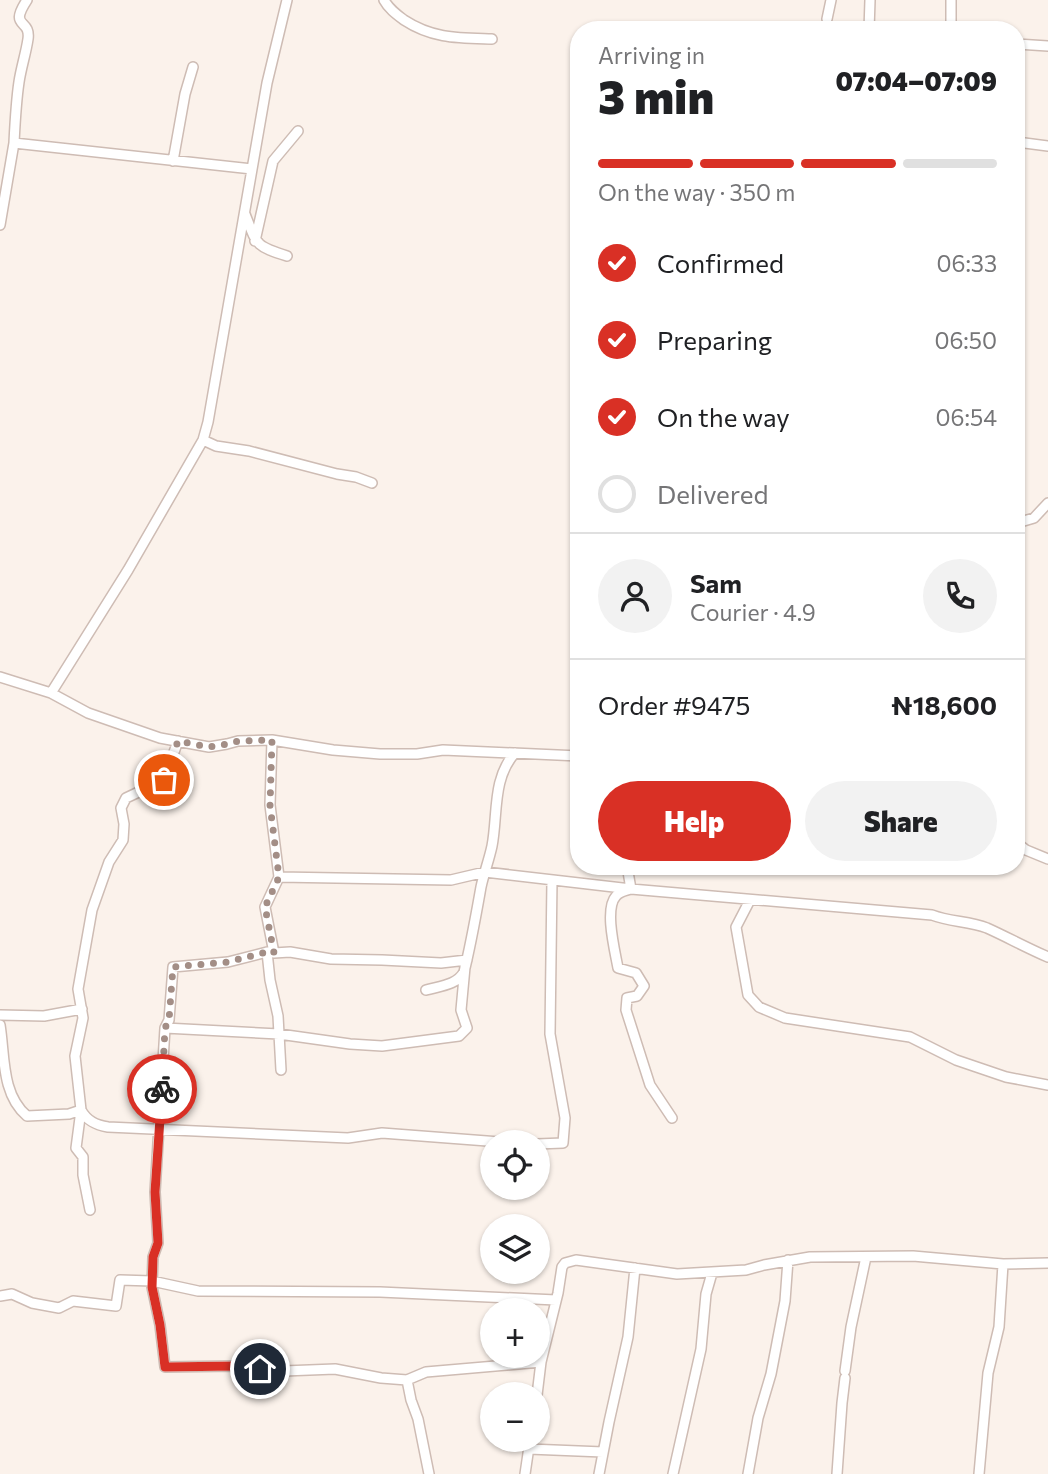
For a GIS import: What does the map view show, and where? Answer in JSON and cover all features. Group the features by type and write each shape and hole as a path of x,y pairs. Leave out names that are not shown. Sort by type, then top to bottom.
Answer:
{"street":[{"path":"0,225 14,143 19,83 29,35 19,20 19,15 27,0"},
{"path":"51,694 204,440 267,82 287,0"},
{"path":"384,0 388,8 402,19 436,36 492,38"},
{"path":"827,19 831,0"},
{"path":"869,21 870,0"},
{"path":"951,0 951,21"},
{"path":"1025,45 1048,46"},
{"path":"173,161 185,94 193,67"},
{"path":"255,241 273,162 298,131"},
{"path":"14,143 252,169"},
{"path":"1025,143 1048,146"},
{"path":"245,213 255,241 267,250 287,256"},
{"path":"204,440 216,446 276,457 372,483"},
{"path":"1025,521 1034,518 1048,503"},
{"path":"0,677 51,694 88,712 160,738 209,747 238,741 272,740 380,754 417,754 443,750 570,756"},
{"path":"272,740 270,805 279,877 265,907 271,952 271,980 278,1016 281,1070"},
{"path":"90,1210 83,1175 83,1157 76,1148 80,1110 75,1056 83,1017 78,989 92,910 109,862 123,840 121,808 126,798 164,780 178,741"},
{"path":"500,753 506,763"},
{"path":"165,1028 279,1034 382,1046 459,1036 467,1028 461,1010 466,964 495,829 500,778 506,763 514,754"},
{"path":"1025,849 1048,859"},
{"path":"279,877 451,880 485,872 631,889 932,915 944,920 985,927 1048,957"},
{"path":"629,875 631,889"},
{"path":"550,1144 563,1143 565,1118 550,1034 552,880"},
{"path":"631,889 620,892 613,898 611,912 618,968 636,973 644,986 637,996 627,998 626,1010 650,1085 672,1118"},
{"path":"750,900 736,927 748,995 759,1007 785,1018 910,1037 956,1060 1006,1077 1048,1085"},
{"path":"466,964 331,959 290,952 271,952 228,962 173,967 169,1020 165,1028 155,1192 158,1243 153,1257 152,1281 165,1367 235,1366 284,1371 335,1369 407,1380 426,1372 480,1367"},
{"path":"426,990 455,982 460,978 466,964"},
{"path":"0,1015 44,1016 82,1009"},
{"path":"0,1025 1,1051 7,1083 19,1109 27,1116 69,1114 80,1110"},
{"path":"80,1110 85,1118 97,1125 108,1127 348,1138 382,1133 480,1140"},
{"path":"550,1325 562,1267 570,1261 589,1261 663,1273 746,1270 810,1257 927,1256 1003,1264 1048,1263"},
{"path":"837,1474 851,1327 866,1257"},
{"path":"748,1474 758,1418 770,1380 782,1315 788,1260"},
{"path":"979,1474 988,1373 999,1327 1003,1264"},
{"path":"599,1474 628,1337 635,1268"},
{"path":"673,1474 701,1349 706,1294 712,1273"},
{"path":"0,1296 12,1294 32,1303 59,1308 73,1301 116,1306 120,1280 152,1281 198,1291 380,1292 556,1300"},
{"path":"407,1380 429,1474"},
{"path":"550,1446 603,1452"},
{"path":"525,1474 529,1452"}],"way so far":[{"path":"162,1089 165,1028 169,1020 173,967 228,962 267,952 274,953 265,907 279,877 270,805 272,740 238,741 209,747 178,741 164,780"}],"route":[{"path":"162,1089 155,1192 158,1243 153,1257 152,1287 165,1367 235,1366 260,1369"}]}
